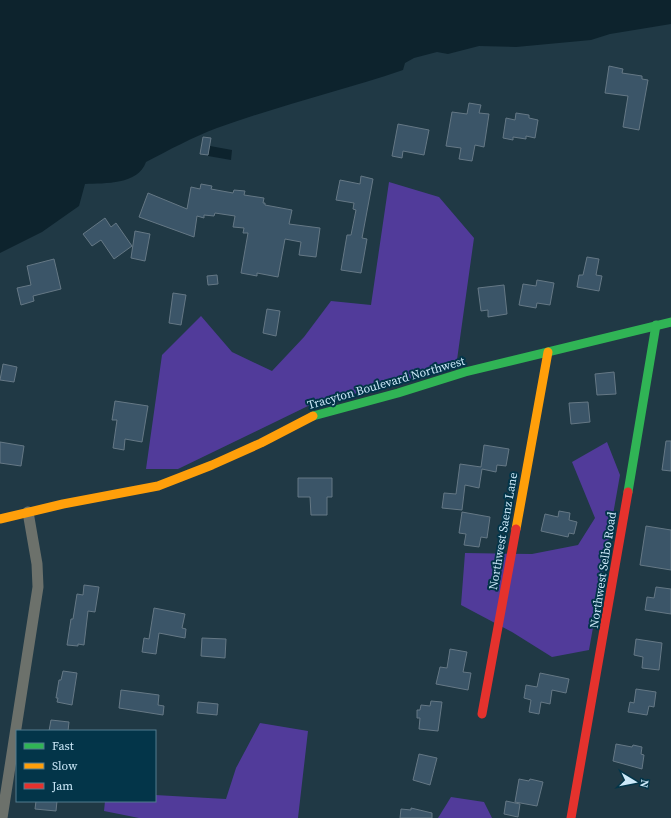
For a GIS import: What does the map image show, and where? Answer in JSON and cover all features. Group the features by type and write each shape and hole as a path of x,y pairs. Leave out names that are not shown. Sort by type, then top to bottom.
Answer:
{"street":[{"name":"Tracyton Boulevard Northwest","path":"0,519 166,484 261,443 306,418 398,393 465,372 671,322"},
{"name":"Northwest Selbo Road","path":"571,818 599,663 656,325"},
{"name":"Northwest Saenz Lane","path":"482,714 548,352"},
{"path":"2,818 38,587 37,564 28,512"}],"shaded area":[{"path":"389,182 439,197 474,238 456,367 308,406 178,469 146,469 162,355 201,316 232,352 272,371 304,337 331,301 371,305"},
{"path":"607,442 620,475 589,650 552,657 512,632 461,605 465,553 532,554 578,545 595,518 572,462"},
{"path":"260,723 308,731 298,818 139,818 104,811 105,802 156,802 156,795 226,799 236,768"},
{"path":"451,797 484,802 492,818 438,818"}],"water":[{"path":"0,0 671,0 671,24 610,34 591,40 516,47 479,46 448,54 437,52 414,58 405,63 403,70 240,120 208,132 146,162 142,170 128,179 111,183 85,184 79,206 42,232 0,253"},
{"path":"210,146 232,150 231,160 208,156"}],"building":[{"path":"609,66 623,69 622,73 642,76 642,79 648,80 639,130 623,127 628,96 605,93"},
{"path":"469,103 481,105 479,113 489,114 484,147 475,145 472,161 459,159 461,148 446,146 452,112 467,114"},
{"path":"516,113 529,115 529,118 538,120 535,138 526,136 526,139 513,137 513,140 503,138 506,118 515,120"},
{"path":"398,124 429,130 424,155 403,151 402,158 392,156"},
{"path":"203,137 211,138 208,155 200,154"},
{"path":"361,176 373,179 362,238 367,239 361,273 341,270 347,235 351,235 356,210 353,209 354,203 336,200 340,180 360,184"},
{"path":"201,184 212,186 211,189 233,193 234,190 245,191 244,195 264,198 263,203 265,203 265,205 292,210 289,224 320,228 316,257 299,255 301,242 285,239 278,277 257,273 257,276 241,273 248,233 243,233 244,228 233,227 235,216 215,213 214,216 204,215 204,218 197,216 194,237 139,217 148,193 187,209 191,187 200,189"},
{"path":"105,218 111,227 116,223 132,246 114,259 101,240 92,246 83,234"},
{"path":"135,231 150,234 145,261 131,258"},
{"path":"587,257 599,259 596,275 602,276 599,291 577,287 579,275 583,275"},
{"path":"54,259 61,289 33,296 34,301 21,305 17,288 31,285 27,266"},
{"path":"217,275 218,284 208,285 207,276"},
{"path":"537,280 554,283 550,305 537,303 536,308 519,305 523,284 536,286"},
{"path":"504,285 507,314 488,317 488,310 481,311 478,288"},
{"path":"173,293 186,295 181,325 169,323"},
{"path":"267,309 280,311 276,336 263,333"},
{"path":"3,364 17,367 14,382 0,380"},
{"path":"614,372 616,394 597,395 595,374"},
{"path":"115,401 148,406 142,442 125,439 124,450 113,448 117,420 112,420"},
{"path":"588,402 590,422 571,424 569,403"},
{"path":"666,441 671,441 671,471 662,470"},
{"path":"0,442 24,446 21,466 0,463"},
{"path":"484,445 509,449 506,466 497,465 496,472 482,469 479,488 465,485 462,510 442,508 444,493 456,494 460,464 481,467"},
{"path":"298,478 332,478 332,497 327,497 327,515 311,515 310,497 298,497"},
{"path":"559,511 570,513 569,520 577,522 574,534 569,533 568,537 541,531 545,514 558,517"},
{"path":"462,512 490,517 487,538 481,537 479,547 464,545 466,534 459,533"},
{"path":"646,526 671,530 671,570 640,565"},
{"path":"84,585 99,587 95,612 88,611 84,645 67,645 77,594 83,595"},
{"path":"656,587 671,589 671,614 645,610 647,597 654,598"},
{"path":"154,608 185,614 182,628 186,629 185,638 159,633 156,654 142,652 144,638 149,639"},
{"path":"202,638 226,639 225,658 201,656"},
{"path":"636,639 662,643 659,670 642,668 643,657 634,655"},
{"path":"450,649 467,652 463,672 471,673 468,690 436,684 440,667 447,668"},
{"path":"63,671 77,673 72,705 57,702 58,698 56,698 59,680 61,680"},
{"path":"540,673 569,679 566,693 552,690 550,704 541,702 539,714 529,712 531,700 524,698 526,685 537,687"},
{"path":"636,689 656,692 654,707 649,706 647,715 628,712 630,702 634,703"},
{"path":"121,690 159,695 158,705 164,706 163,715 119,708"},
{"path":"431,701 442,702 438,731 419,729 420,718 417,718 417,710 420,710 421,705 430,706"},
{"path":"198,702 218,704 217,715 197,713"},
{"path":"51,720 69,722 68,730 49,730"},
{"path":"616,744 642,747 641,754 644,755 642,769 613,761"},
{"path":"419,754 437,758 430,785 413,780"},
{"path":"519,779 529,781 530,779 543,782 537,806 515,802"},
{"path":"506,801 520,804 518,817 504,814"},
{"path":"36,802 57,802 56,811 35,809"},
{"path":"411,808 432,813 432,818 400,818 401,809 411,810"}],"traffic: fast":[{"path":"313,416 398,393 465,372 671,322"},
{"path":"628,492 656,325"}],"traffic: slow":[{"path":"516,529 548,352"},
{"path":"0,519 63,504 158,486 212,465 261,443 313,416"}],"traffic: jam":[{"path":"571,818 628,492"},
{"path":"482,714 516,529"}]}
